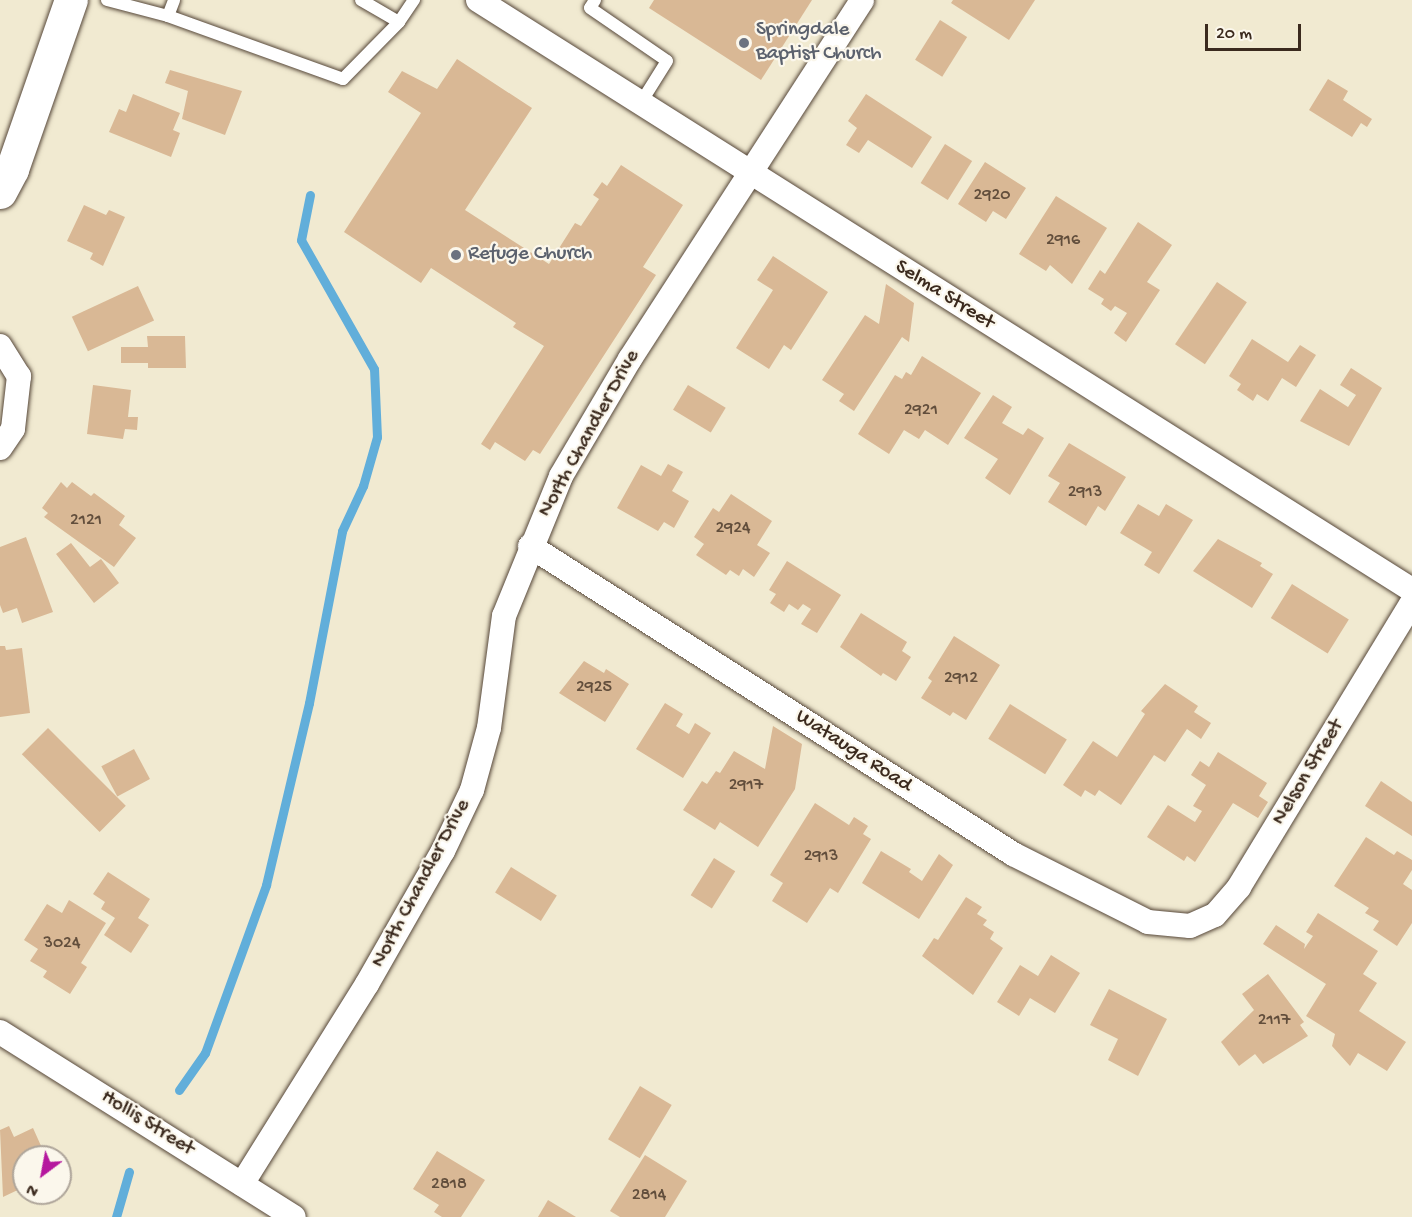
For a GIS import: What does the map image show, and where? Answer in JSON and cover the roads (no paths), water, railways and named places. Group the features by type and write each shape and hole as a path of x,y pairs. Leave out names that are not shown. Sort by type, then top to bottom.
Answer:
{"main road":[{"path":"0,192 12,169 71,0"}],"street":[{"name":"Selma Street","path":"478,0 748,174 1412,590"},
{"name":"North Chandler Drive","path":"242,1184 367,984 443,851 472,790 489,728 504,616 530,546 561,476 630,358 862,0"},
{"path":"0,346 19,376 13,429 0,448"},
{"name":"Watauga Road","path":"530,546 1013,854 1148,922 1190,926"},
{"name":"Nelson Street","path":"1190,926 1215,915 1239,887 1412,603"},
{"name":"Hollis Street","path":"0,1032 294,1217"}],"lane":[{"path":"106,0 168,16 342,80 399,22 414,0"},
{"path":"168,16 174,0"},
{"path":"361,0 399,22"},
{"path":"595,0 590,8 667,61 640,104"}],"waterway":[{"path":"179,1090 205,1053 266,885 309,703 342,531 363,486 377,437 374,369 301,240 310,195"},
{"path":"116,1217 129,1172"}],"place":[{"name":"Springdale Baptist Church","path":"744,43"},
{"name":"Refuge Church","path":"456,255"}]}
